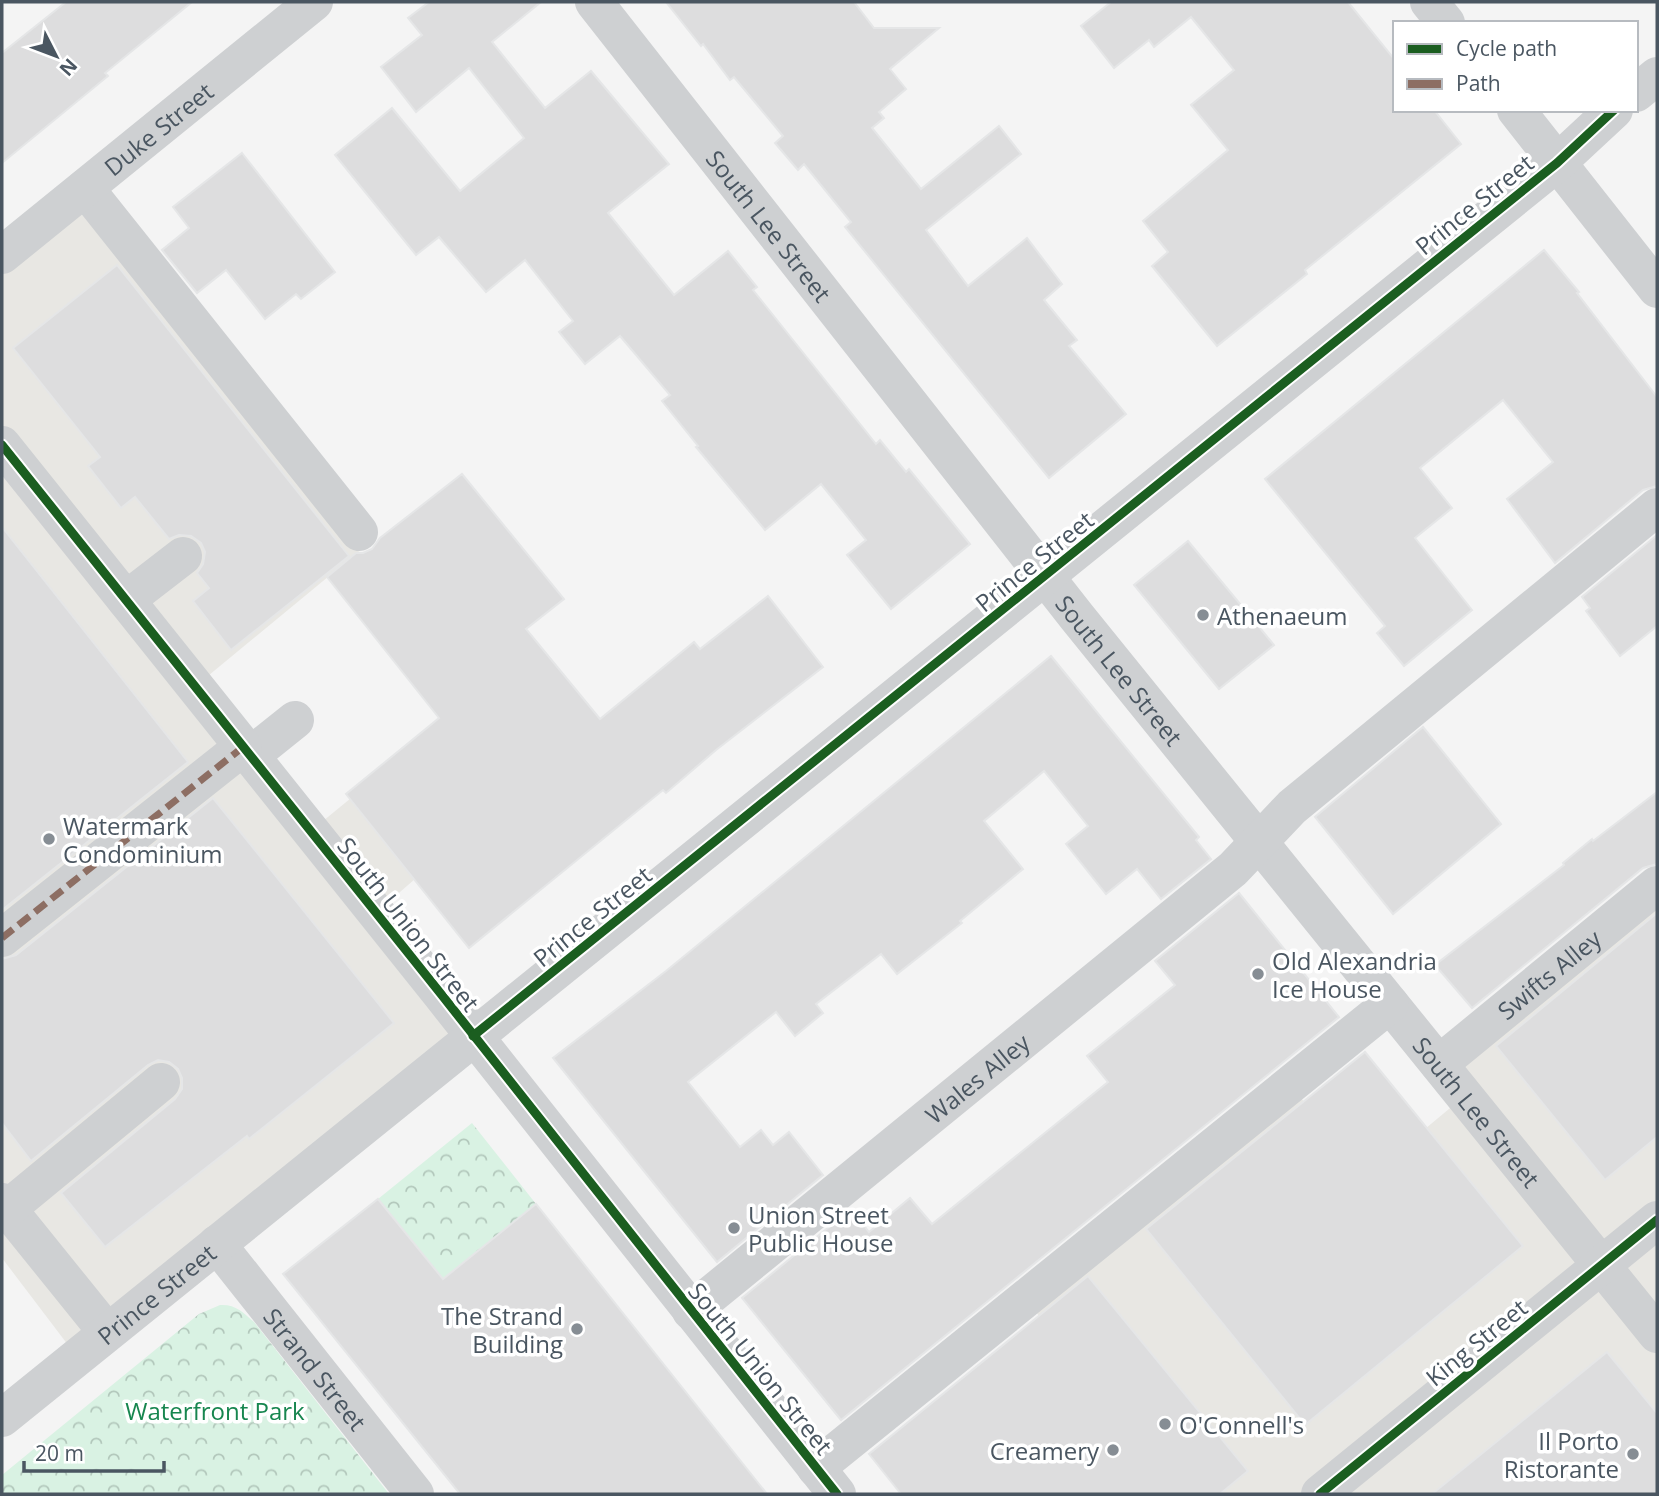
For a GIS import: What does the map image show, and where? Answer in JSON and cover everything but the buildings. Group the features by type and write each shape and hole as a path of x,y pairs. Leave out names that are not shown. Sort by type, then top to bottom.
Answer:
{"street":[{"name":"Duke Street","path":"2,255 314,2"},
{"name":"South Lee Street","path":"594,2 1045,577 1657,1334"},
{"path":"1429,2 1444,21"},
{"path":"1638,91 1657,76"},
{"path":"1518,112 1657,289"},
{"name":"Prince Street","path":"2,1418 1557,163 1612,112"},
{"path":"85,188 359,532"},
{"name":"South Union Street","path":"2,445 827,1481"},
{"name":"Wales Alley","path":"691,1311 1233,869 1292,807 1657,507"},
{"path":"126,600 183,556"},
{"path":"2,938 246,751 295,720"},
{"name":"Swifts Alley","path":"1439,1064 1657,885"},
{"path":"827,1481 1390,1004"},
{"path":"107,1332 5,1205 162,1082"},
{"name":"King Street","path":"1320,1494 1657,1220"},
{"name":"Strand Street","path":"217,1244 415,1494"}],"shaded area":[{"path":"85,195 363,548 197,685 312,830 494,681 423,872 377,912 483,1046 87,1370 2,1258 2,255"},
{"path":"1657,897 1657,1494 1083,1494 1101,1479 1089,1378 1027,1301 1292,1087 1366,1178 1467,1094 1449,1071"}],"green space":[{"path":"472,1123 536,1204 442,1279 378,1199"},
{"name":"Waterfront Park","path":"220,1305 234,1307 254,1322 389,1494 2,1494 2,1475 199,1314"}],"marked path":[{"path":"2,938 243,747"}],"cycle path":[{"path":"473,1036 1557,163 1612,112"},
{"path":"2,445 837,1494"},
{"path":"1320,1494 1657,1220"}],"place":[{"name":"Athenaeum","path":"1203,615"},
{"name":"Watermark Condominium","path":"49,839"},
{"name":"Old Alexandria Ice House","path":"1258,974"},
{"name":"Union Street Public House","path":"734,1228"},
{"name":"The Strand Building","path":"577,1329"},
{"name":"O'Connell's","path":"1165,1424"},
{"name":"Creamery","path":"1113,1450"},
{"name":"Il Porto Ristorante","path":"1633,1454"}]}
